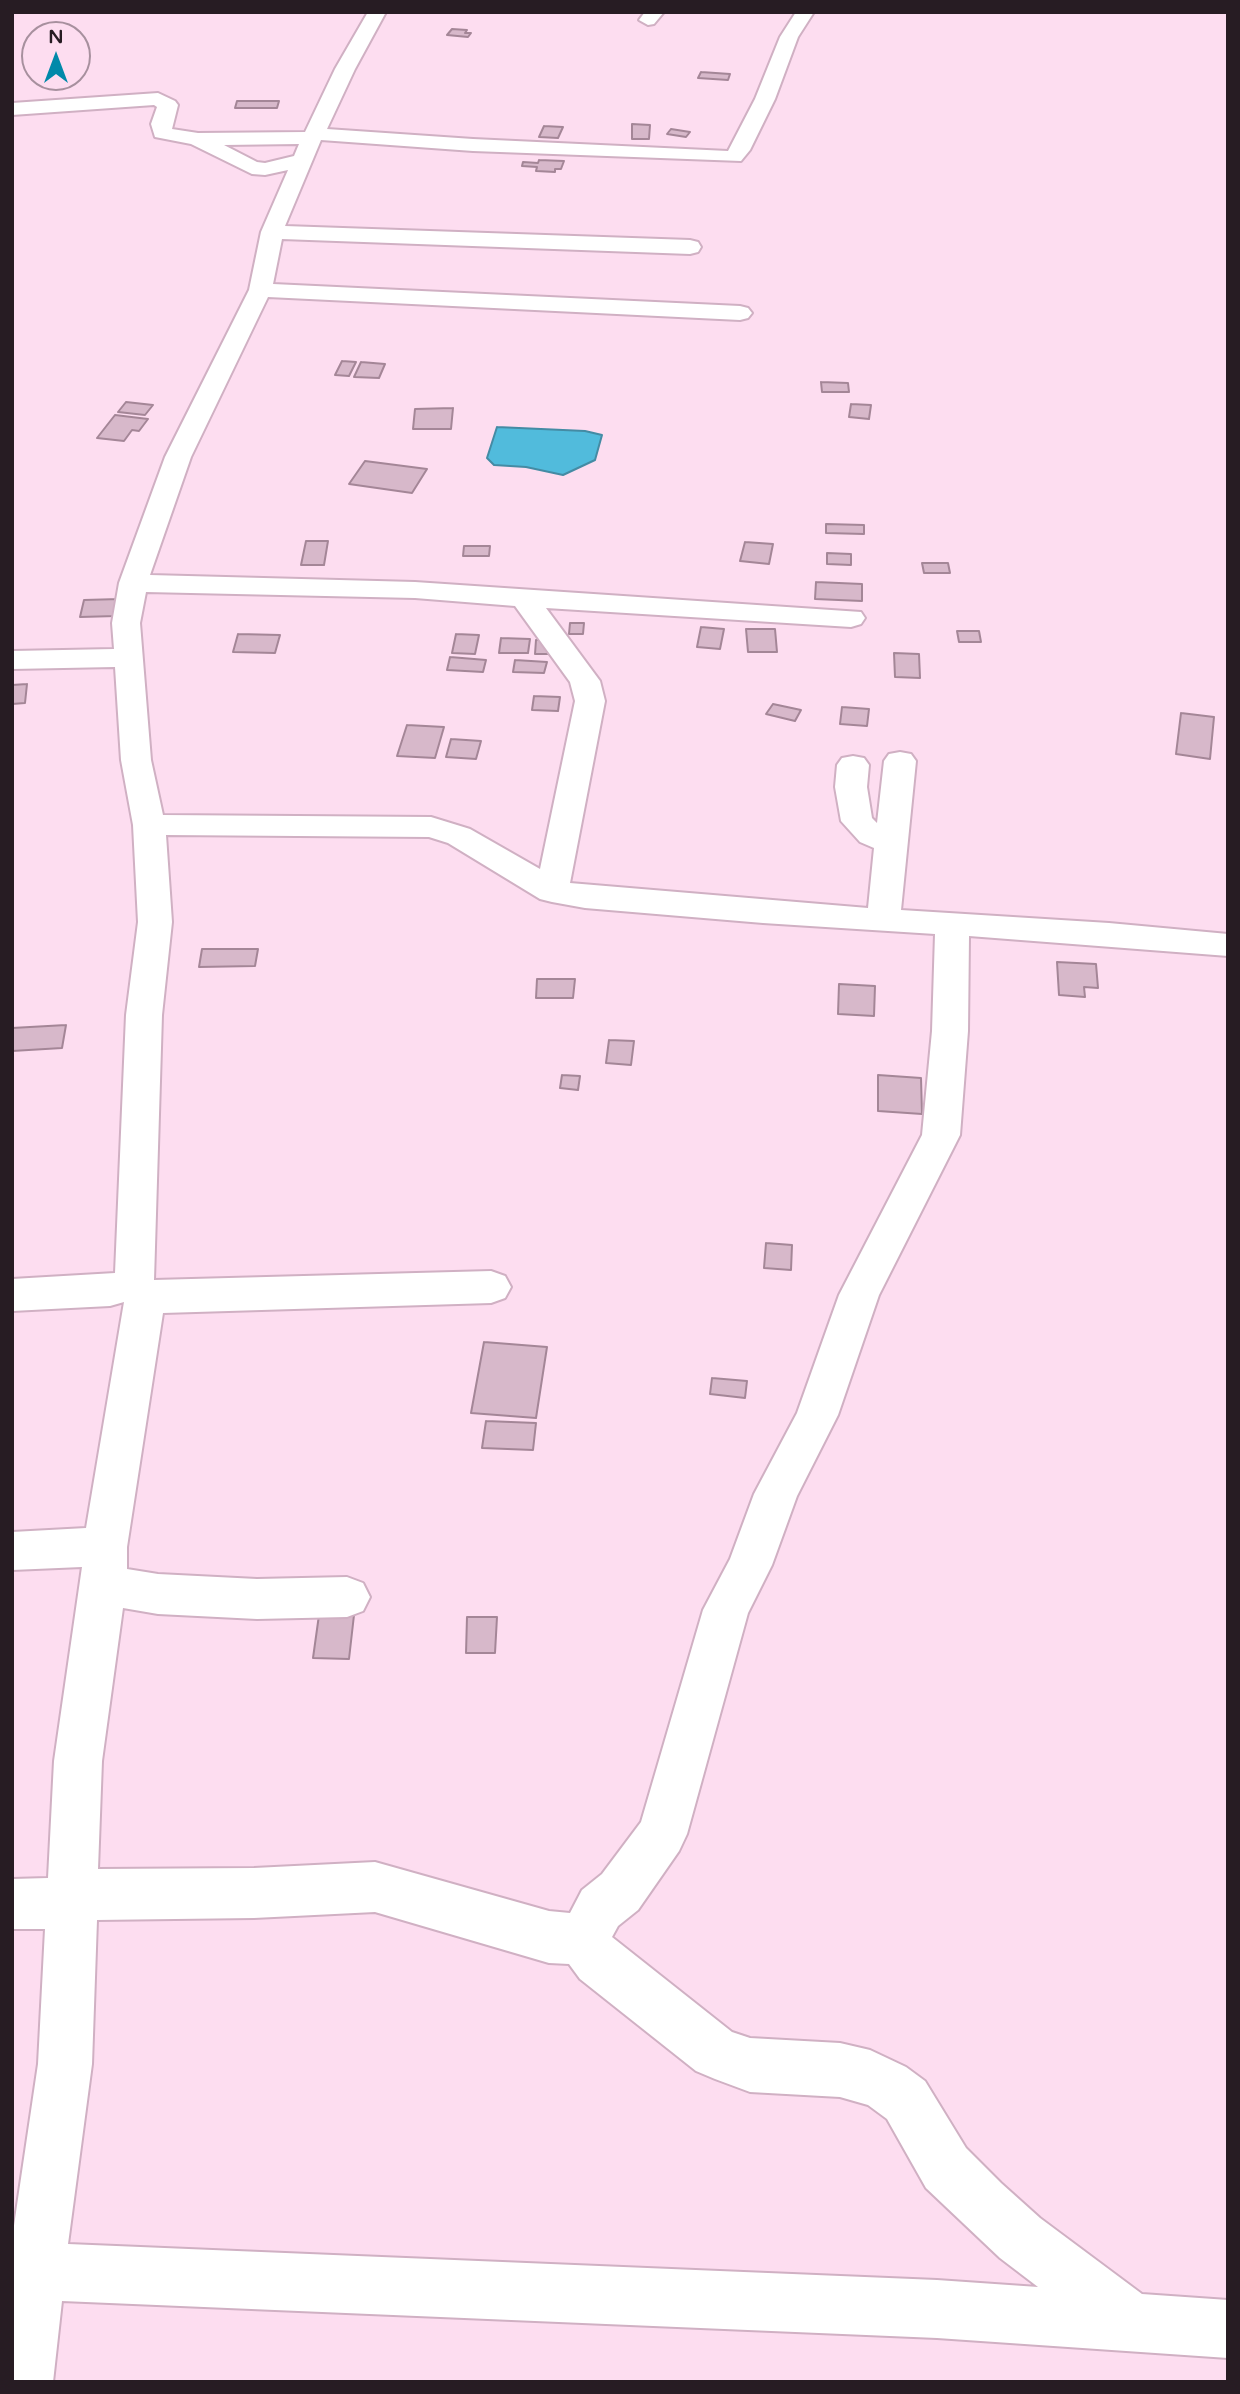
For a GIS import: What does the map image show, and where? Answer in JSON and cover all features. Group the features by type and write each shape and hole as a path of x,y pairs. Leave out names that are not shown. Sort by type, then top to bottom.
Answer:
{"street":[{"path":"24,2382 36,2271 65,2064 78,1761 139,1291 144,1016 155,922 149,825 136,760 126,623 133,583 178,457 260,290 272,232 302,160 345,69 377,12"},
{"path":"12,109 158,99 168,105 161,124 162,133 197,139 315,136 734,157 749,133 789,37 805,12"},
{"path":"197,139 252,168 265,169 302,160"},
{"path":"272,232 690,247"},
{"path":"260,290 740,313"},
{"path":"133,583 402,589 659,608 851,618"},
{"path":"522,596 585,681 590,701 552,891"},
{"path":"12,660 129,659"},
{"path":"883,920 900,761"},
{"path":"853,765 851,787 857,821 872,835 892,843"},
{"path":"149,825 431,827 459,836 552,891 585,897 1228,944"},
{"path":"583,1940 600,1908 620,1892 662,1834 726,1610 750,1565 776,1494 817,1415 859,1295 941,1135 950,1031 952,925"},
{"path":"12,1295 110,1290 491,1287"},
{"path":"12,1550 104,1566 170,1594 257,1599 347,1597"},
{"path":"12,1904 72,1903 102,1893 254,1893 375,1887 549,1937 583,1940 598,1961 715,2052 750,2065 840,2070 870,2077 887,2086 906,2100 946,2168 981,2203 1020,2238 1130,2322"},
{"path":"36,2271 937,2309 1228,2329"}],"water":[{"path":"497,427 585,431 602,435 595,460 563,475 526,467 494,465 487,458"}],"building":[{"path":"452,29 467,30 465,33 471,33 468,37 447,35"},
{"path":"701,72 730,74 728,80 698,78"},
{"path":"237,101 279,101 277,108 235,108"},
{"path":"632,124 650,125 649,139 632,139"},
{"path":"544,126 563,127 558,138 539,137"},
{"path":"671,129 690,132 686,137 667,134"},
{"path":"539,160 564,161 561,169 555,169 555,172 536,171 537,167 522,166 523,162 538,163"},
{"path":"342,361 356,362 349,376 335,375"},
{"path":"361,362 385,364 379,378 354,377"},
{"path":"821,382 848,383 849,392 822,392"},
{"path":"126,402 153,405 145,415 118,412"},
{"path":"851,404 871,405 869,419 849,417"},
{"path":"453,408 451,429 413,429 415,409"},
{"path":"115,415 148,419 139,431 132,430 124,441 97,438"},
{"path":"365,461 427,469 412,493 349,484"},
{"path":"826,524 864,525 864,534 826,533"},
{"path":"306,541 328,541 324,565 301,565"},
{"path":"745,542 773,544 769,564 740,561"},
{"path":"464,546 490,546 489,556 463,556"},
{"path":"827,553 851,554 851,565 827,564"},
{"path":"922,563 948,563 950,573 924,573"},
{"path":"816,582 862,584 862,601 815,599"},
{"path":"120,599 116,616 80,617 84,600"},
{"path":"570,623 584,623 583,634 569,634"},
{"path":"701,627 724,629 720,649 697,647"},
{"path":"746,629 775,629 777,652 748,652"},
{"path":"957,631 979,631 981,642 959,642"},
{"path":"238,634 280,635 275,653 233,652"},
{"path":"456,634 479,635 475,654 452,653"},
{"path":"501,638 530,639 528,653 499,653"},
{"path":"536,640 552,640 551,654 535,654"},
{"path":"894,653 919,654 920,678 895,677"},
{"path":"450,657 486,660 483,672 447,670"},
{"path":"515,660 547,662 544,673 513,672"},
{"path":"27,684 25,703 12,704 12,685"},
{"path":"534,696 560,697 558,711 532,710"},
{"path":"773,704 801,710 795,721 766,714"},
{"path":"842,707 869,709 867,726 840,724"},
{"path":"1181,713 1214,717 1210,759 1176,754"},
{"path":"407,725 444,727 435,758 397,756"},
{"path":"451,739 481,741 476,759 446,757"},
{"path":"202,949 258,949 255,966 199,967"},
{"path":"1057,962 1096,964 1098,988 1084,987 1085,997 1059,995"},
{"path":"537,979 575,979 573,998 536,998"},
{"path":"839,984 875,986 874,1016 838,1014"},
{"path":"66,1025 62,1048 12,1051 12,1028"},
{"path":"609,1040 634,1041 631,1065 606,1063"},
{"path":"562,1075 580,1076 578,1090 560,1088"},
{"path":"878,1075 921,1078 922,1114 878,1111"},
{"path":"766,1243 792,1245 791,1270 764,1268"},
{"path":"484,1342 547,1347 536,1418 471,1413"},
{"path":"712,1378 747,1381 745,1398 710,1394"},
{"path":"486,1421 536,1423 533,1450 482,1448"},
{"path":"319,1615 354,1615 349,1659 313,1658"},
{"path":"467,1617 497,1617 495,1653 466,1653"}]}
